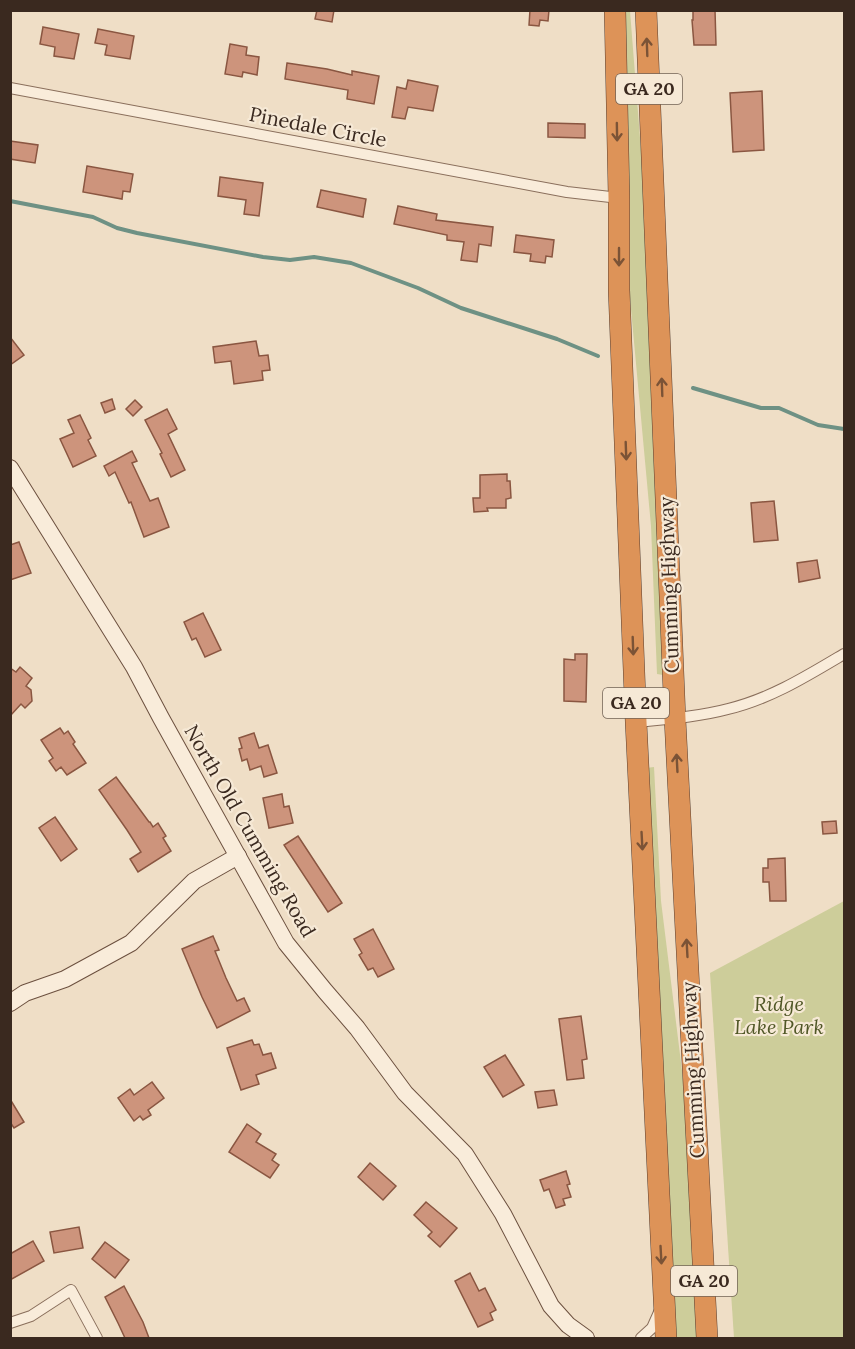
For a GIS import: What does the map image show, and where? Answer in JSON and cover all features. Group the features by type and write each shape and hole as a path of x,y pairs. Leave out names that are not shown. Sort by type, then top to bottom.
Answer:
{"highway":[{"name":"Cumming Highway","path":"615,10 619,290 636,722 666,1338"},
{"name":"Cumming Highway","path":"646,10 675,719 707,1338"}],"street":[{"name":"Pinedale Circle","path":"10,88 567,192 619,198"},
{"name":"North Old Cumming Road","path":"10,468 134,668 286,943 357,1028 405,1093 465,1154 503,1214 552,1306 568,1325 586,1338"},
{"path":"636,722 675,719 728,710 793,683 844,654"},
{"path":"10,1003 25,993 65,979 131,943 194,881 238,856"},
{"path":"10,1323 31,1316 71,1290 97,1338"},
{"path":"641,1338 652,1328 664,1301"}],"green space":[{"path":"622,11 630,11 650,264 663,675 657,674 651,526 627,266"},
{"path":"654,767 661,901 688,1119 701,1338 675,1338 646,768"},
{"name":"Ridge Lake Park","path":"844,901 844,1338 734,1338 710,973"}],"building":[{"path":"317,10 334,10 332,22 315,19"},
{"path":"530,10 549,10 548,21 540,20 539,26 529,25"},
{"path":"693,10 715,10 716,45 694,45"},
{"path":"43,27 79,34 74,59 54,56 55,47 40,44"},
{"path":"98,29 134,36 130,59 105,55 107,45 95,43"},
{"path":"230,44 247,47 246,55 259,57 257,75 243,72 242,77 225,74"},
{"path":"287,63 352,75 352,71 379,76 374,104 347,99 348,90 285,79"},
{"path":"408,80 438,86 433,111 408,107 405,119 392,117 397,87 406,89"},
{"path":"762,91 764,150 733,152 730,93"},
{"path":"548,123 585,124 585,138 548,137"},
{"path":"10,141 38,145 35,163 10,159"},
{"path":"87,166 133,174 130,192 123,191 122,199 83,192"},
{"path":"220,177 263,183 259,216 244,214 246,200 218,196"},
{"path":"321,190 366,199 363,217 317,207"},
{"path":"398,206 437,214 436,220 493,227 491,246 479,244 477,262 461,260 464,242 447,240 447,235 394,224"},
{"path":"516,235 554,240 552,257 546,256 545,263 530,261 531,254 514,252"},
{"path":"10,337 24,355 10,365"},
{"path":"256,341 259,356 268,355 270,370 262,371 263,380 234,384 231,361 215,363 213,347"},
{"path":"112,399 115,409 105,413 101,403"},
{"path":"135,400 142,407 133,416 126,409"},
{"path":"167,409 177,429 168,434 185,470 171,477 145,420"},
{"path":"80,415 91,438 88,440 96,456 73,467 60,439 74,433 68,420"},
{"path":"132,451 137,461 132,463 150,501 158,498 169,527 144,537 131,502 129,503 115,472 109,476 104,466"},
{"path":"507,474 507,481 510,481 511,498 506,499 506,508 487,508 488,511 474,512 473,498 480,498 480,475"},
{"path":"774,501 778,540 754,542 751,503"},
{"path":"19,542 31,573 10,580 10,545"},
{"path":"817,560 820,578 799,582 797,563"},
{"path":"203,613 221,650 205,657 196,638 192,640 184,622"},
{"path":"575,654 587,654 586,702 564,701 564,659 575,660"},
{"path":"20,667 32,678 26,686 31,690 32,701 25,708 21,704 10,716 10,668 16,672"},
{"path":"60,728 64,734 68,731 75,742 73,744 86,763 67,775 61,767 56,771 49,761 53,758 41,740"},
{"path":"254,733 259,748 268,745 277,773 264,777 261,766 250,770 247,759 242,761 239,738"},
{"path":"116,777 153,827 158,823 171,851 138,872 130,859 141,852 99,790"},
{"path":"282,794 284,807 289,806 293,823 269,828 263,798"},
{"path":"55,817 77,849 61,861 39,828"},
{"path":"836,821 837,833 823,834 822,822"},
{"path":"298,836 342,903 328,912 284,845"},
{"path":"785,858 786,901 770,901 769,882 763,882 763,868 768,868 768,859"},
{"path":"373,929 394,969 378,977 373,968 368,970 359,955 362,953 354,939"},
{"path":"213,936 219,950 215,951 237,1001 244,998 250,1011 217,1028 182,949"},
{"path":"581,1016 587,1059 582,1060 584,1078 567,1080 559,1019"},
{"path":"252,1040 254,1045 259,1044 263,1055 271,1053 276,1068 256,1075 259,1084 241,1090 227,1048"},
{"path":"505,1055 524,1085 503,1097 484,1067"},
{"path":"152,1082 164,1098 148,1110 151,1115 143,1120 140,1116 134,1121 118,1098 130,1089 134,1095"},
{"path":"554,1090 557,1105 538,1108 535,1092"},
{"path":"10,1099 24,1122 14,1128 10,1122"},
{"path":"247,1124 261,1134 256,1142 276,1154 272,1160 279,1165 270,1178 229,1152"},
{"path":"370,1163 396,1186 383,1200 358,1177"},
{"path":"566,1171 571,1197 563,1199 565,1205 556,1208 549,1189 544,1191 540,1180"},
{"path":"426,1202 457,1228 440,1247 428,1236 432,1232 414,1215"},
{"path":"79,1227 83,1248 54,1253 50,1232"},
{"path":"33,1241 44,1261 10,1280 10,1254"},
{"path":"105,1242 129,1260 115,1278 92,1259"},
{"path":"470,1273 479,1291 485,1288 496,1310 490,1313 493,1320 478,1327 455,1281"},
{"path":"124,1286 149,1338 125,1338 105,1297"}],"waterway":[{"path":"10,201 93,217 117,228 137,233 263,257 290,260 314,257 351,263 418,288 461,308 557,339 598,356"},
{"path":"693,388 761,408 779,408 818,425 844,429"}]}
